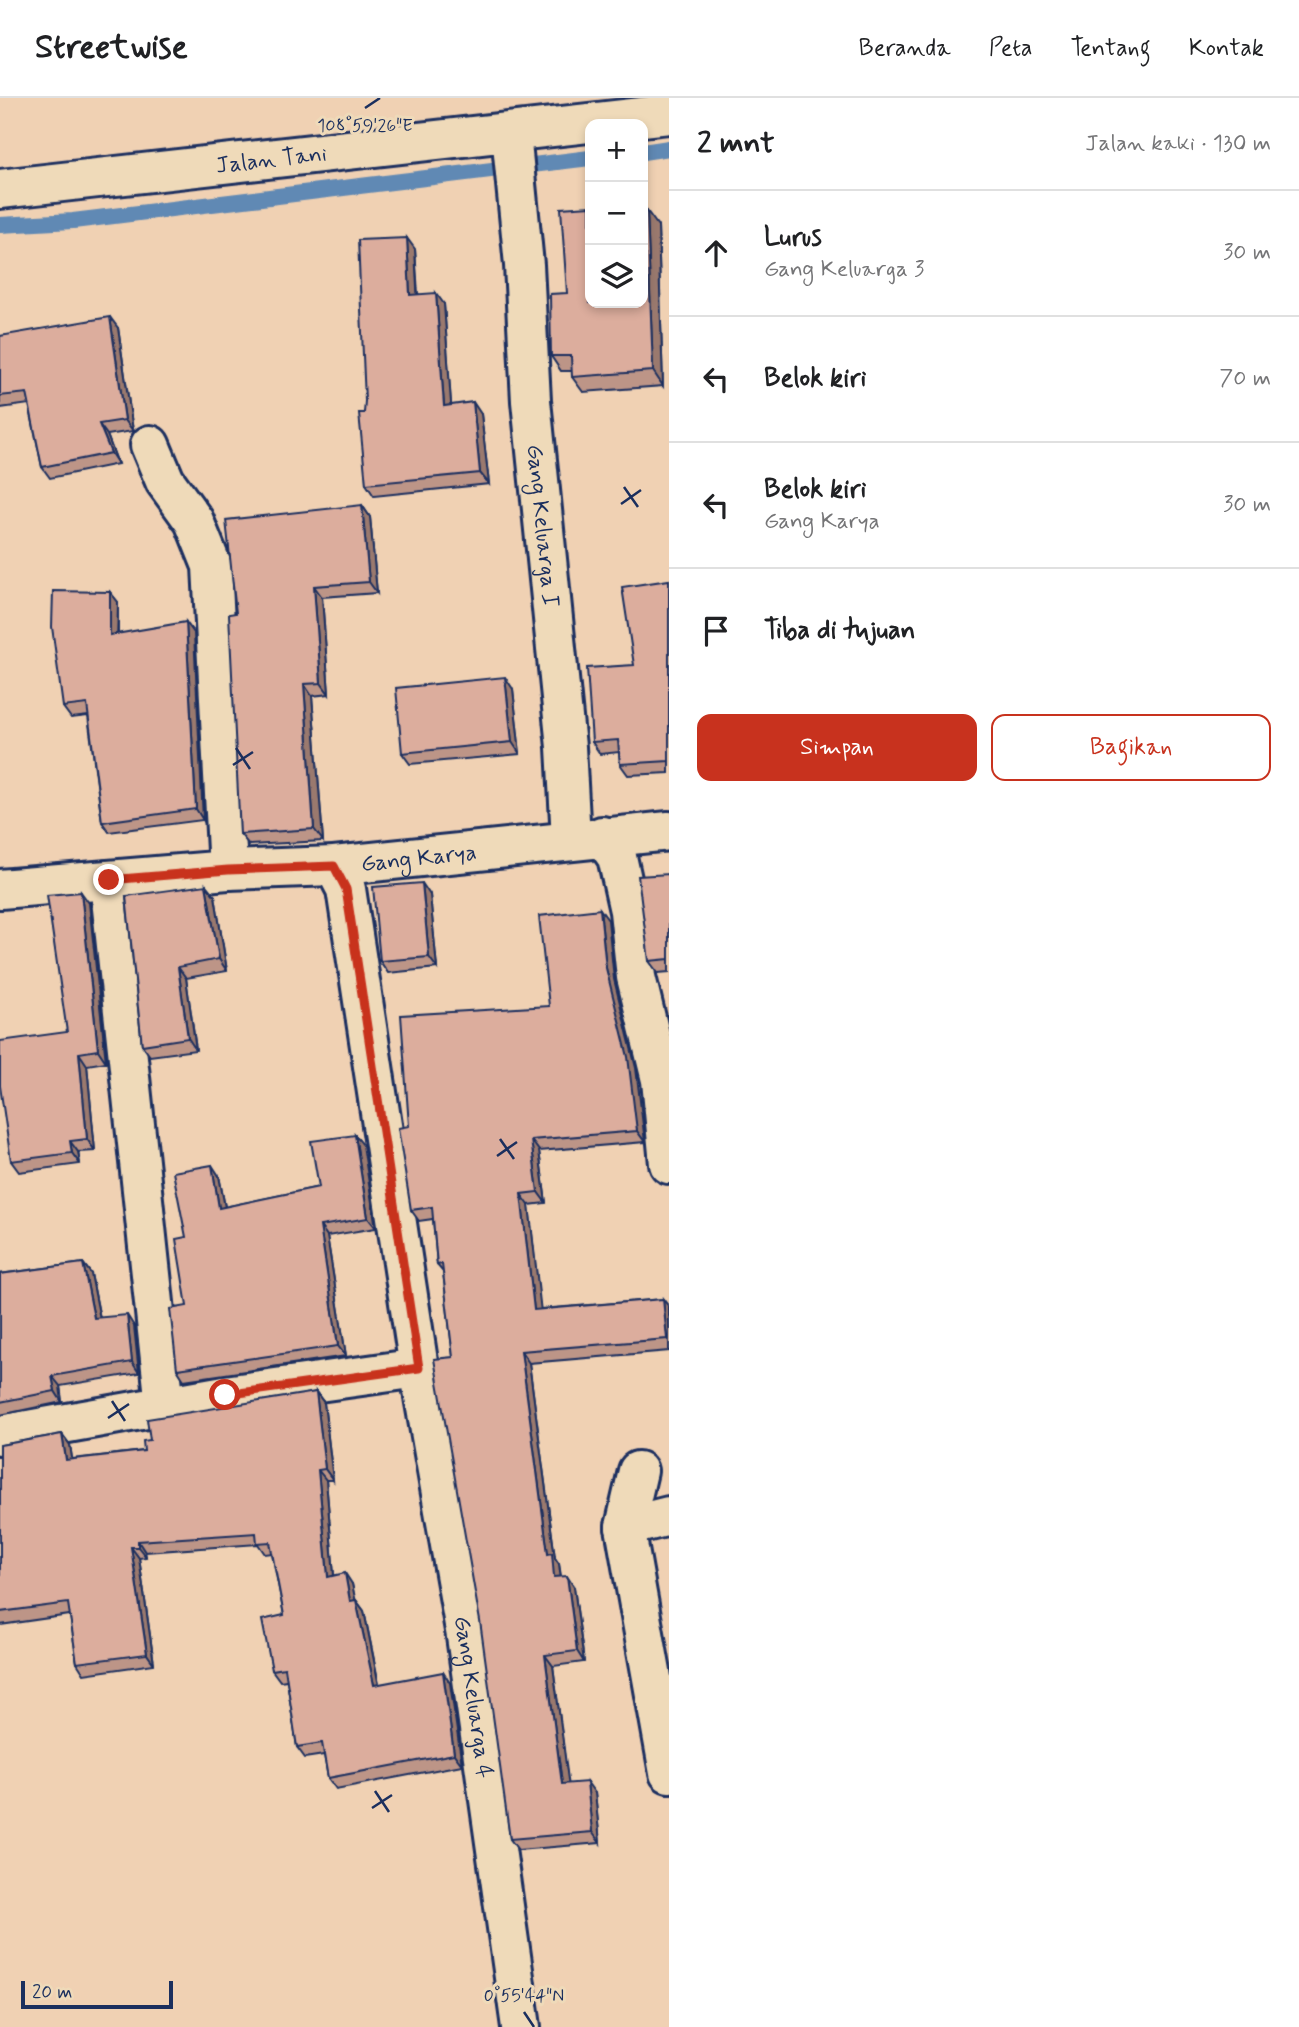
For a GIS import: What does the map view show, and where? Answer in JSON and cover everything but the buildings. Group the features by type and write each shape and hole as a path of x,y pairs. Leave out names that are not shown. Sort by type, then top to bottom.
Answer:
{"street":[{"name":"Jalan Tani","path":"0,189 512,142 669,114"},
{"name":"Gang Keluarga I","path":"512,142 524,265 531,401 566,747 586,838"},
{"path":"150,445 165,481 194,521 212,566 228,870"},
{"name":"Gang Karya","path":"0,889 228,870 334,866 669,831"},
{"path":"586,838 617,857 629,911 636,977 661,1080 669,1164"},
{"name":"Gang Keluarga 4","path":"334,866 346,889 419,1368 467,1636 521,2027"},
{"path":"109,880 165,1406"},
{"path":"0,1435 342,1377 419,1368"},
{"path":"638,1471 625,1527 669,1773"},
{"path":"625,1527 669,1516"}],"waterway":[{"path":"648,151 669,148"},
{"path":"0,225 73,221 585,159"}],"route":[{"path":"109,880 228,870 334,866 346,889 419,1368 225,1395"}]}
